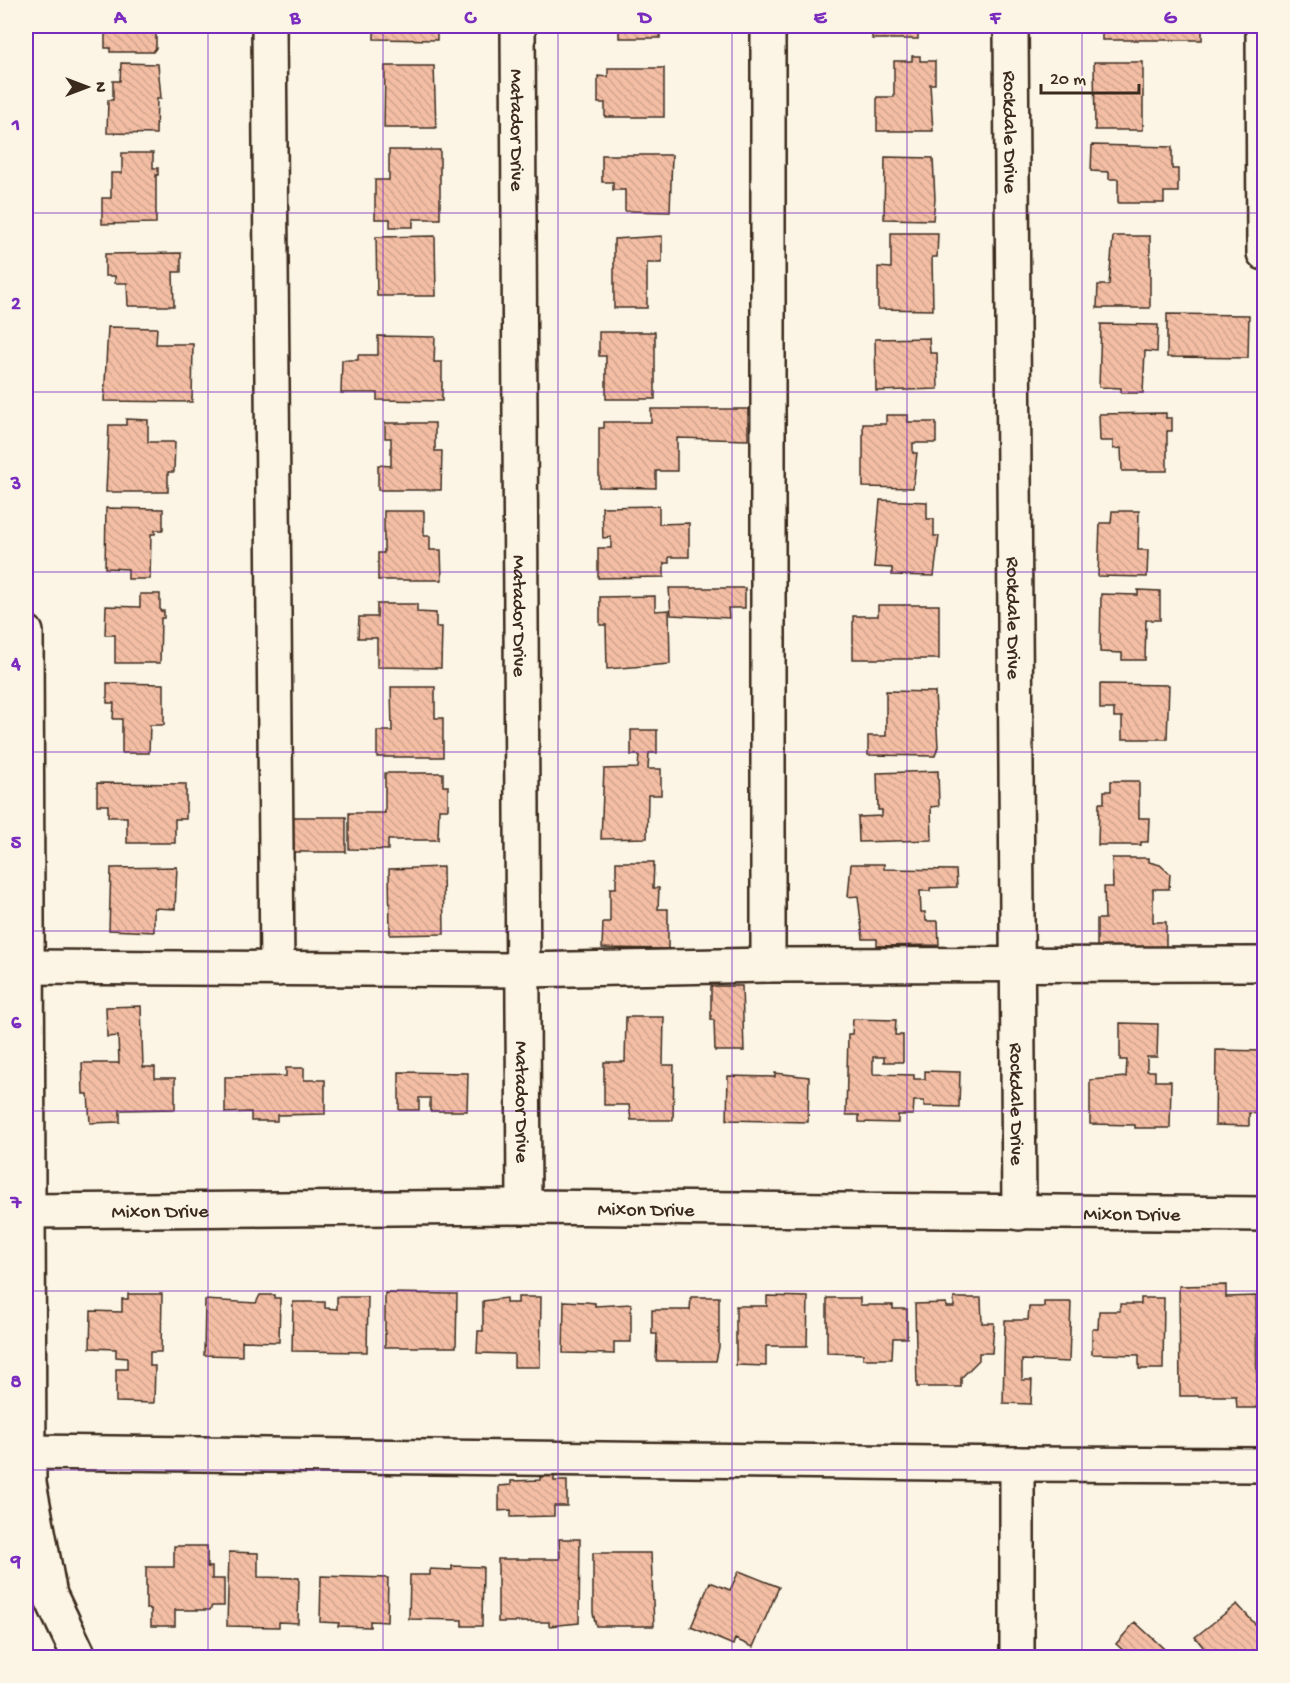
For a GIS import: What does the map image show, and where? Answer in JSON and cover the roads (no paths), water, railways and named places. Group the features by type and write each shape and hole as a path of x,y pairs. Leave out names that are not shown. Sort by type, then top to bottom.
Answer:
{"street":[{"path":"269,26 278,969"},
{"name":"Matador Drive","path":"518,26 524,1207"},
{"path":"768,26 768,965"},
{"name":"Rockdale Drive","path":"1011,26 1019,1213"},
{"path":"1263,26 1264,253"},
{"path":"26,632 27,1452 29,1483 50,1595 80,1658"},
{"path":"26,967 524,970 768,965 1264,964"},
{"name":"Mixon Drive","path":"26,1211 524,1207 1264,1214"},
{"path":"27,1452 1264,1465"},
{"path":"1017,1464 1017,1658"}]}
